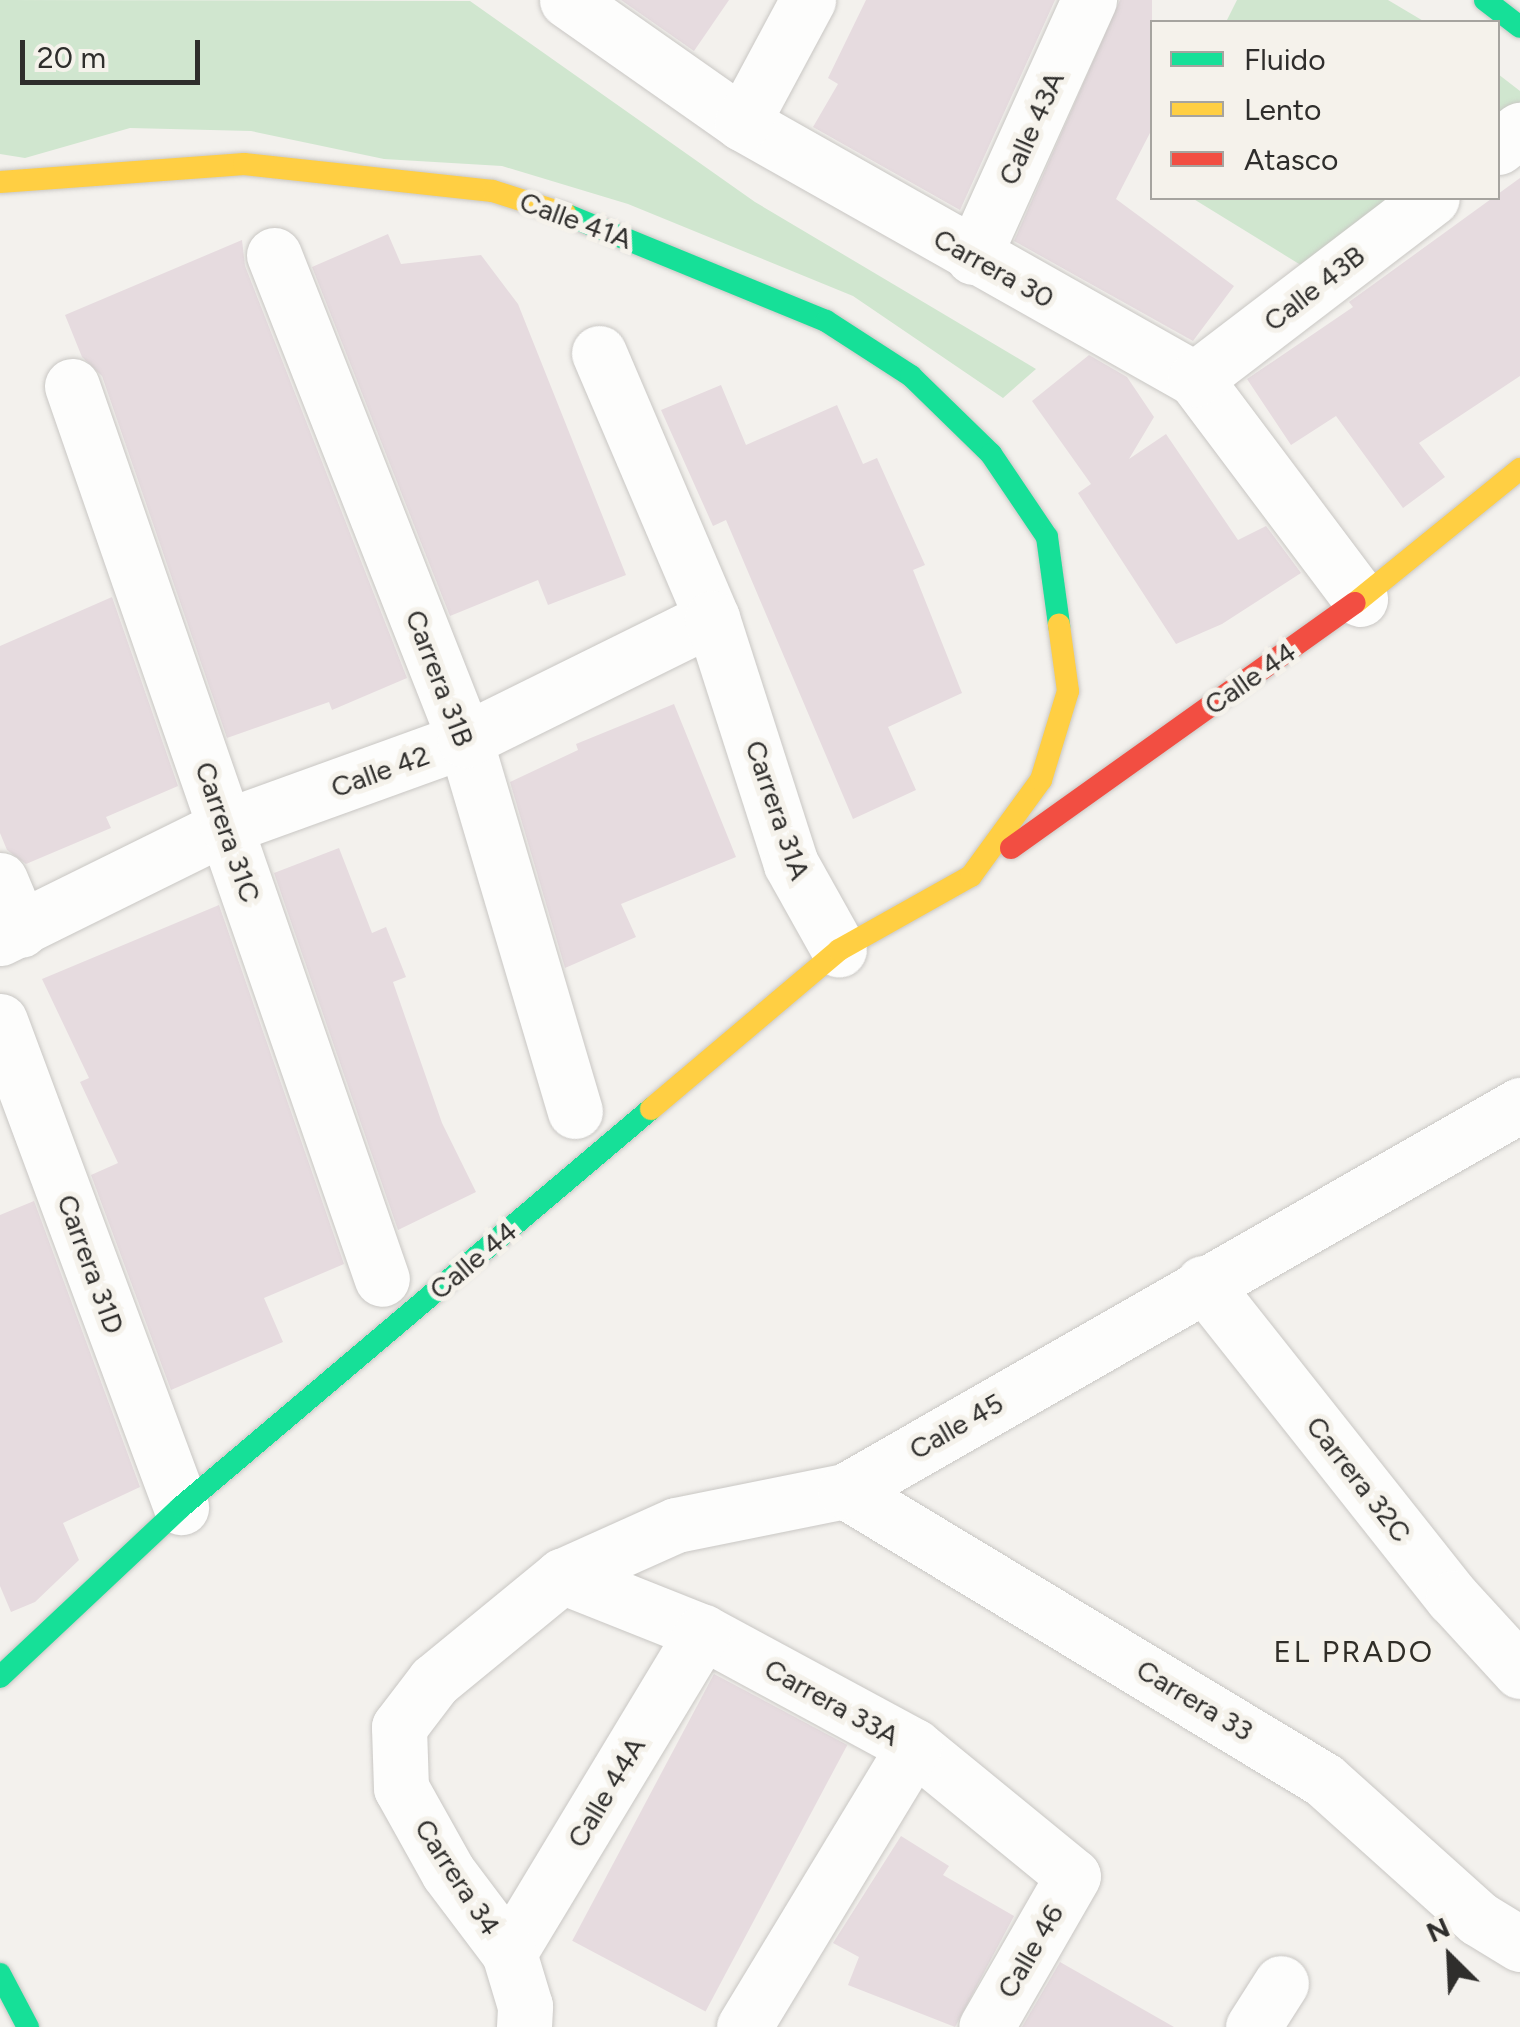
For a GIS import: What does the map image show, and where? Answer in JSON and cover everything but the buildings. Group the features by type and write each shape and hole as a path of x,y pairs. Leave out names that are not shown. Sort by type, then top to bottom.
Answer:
{"main road":[{"path":"1485,0 1520,27"},
{"name":"Calle 41A","path":"0,182 244,164 493,192 583,219 826,321 911,376 991,454 1047,537"},
{"name":"Calle 44","path":"0,1677 181,1506 839,950 972,876 1360,599 1520,469"},
{"name":"Calle 44","path":"972,876 1042,780 1068,691 1047,537"},
{"path":"0,1974 28,2027"}],"street":[{"name":"Carrera 30","path":"568,0 742,123 1195,379 1360,599"},
{"path":"742,123 808,0"},
{"name":"Calle 43A","path":"974,256 1089,0"},
{"path":"1500,145 1520,130"},
{"name":"Calle 43B","path":"1195,379 1429,200"},
{"name":"Carrera 31B","path":"274,255 465,740 576,1111"},
{"name":"Carrera 31A","path":"599,352 721,641 792,864 839,950"},
{"name":"Carrera 31C","path":"72,386 382,1278"},
{"name":"Calle 42","path":"10,934 226,826 465,740 721,641"},
{"path":"0,880 10,934"},
{"name":"Carrera 31D","path":"0,1021 181,1506"},
{"name":"Calle 45","path":"399,1727 434,1680 562,1576 676,1525 845,1491 1520,1105"},
{"name":"Carrera 32C","path":"1203,1283 1410,1545 1520,1671"},
{"name":"Carrera 33","path":"845,1491 1324,1780 1478,1919 1520,1944"},
{"name":"Carrera 33A","path":"562,1576 704,1632 914,1746 1074,1876"},
{"name":"Calle 44A","path":"509,1953 704,1632"},
{"name":"Carrera 34","path":"399,1727 402,1788 448,1872 509,1953 524,2006 524,2027"},
{"path":"744,2027 914,1746"},
{"name":"Calle 46","path":"986,2027 1074,1876"}],"green space":[{"path":"0,0 470,1 755,202 1036,369 1003,398 853,296 628,204 502,166 384,159 251,131 130,128 25,158 0,154"},
{"path":"1237,0 1388,0 1422,20 1227,20"},
{"path":"1500,76 1520,91 1520,102 1500,119"},
{"path":"1195,200 1406,200 1317,275"}],"traffic: fast":[{"path":"1485,0 1520,27"},
{"path":"565,214 826,321 911,376 991,454 1047,537 1059,625"},
{"path":"0,1677 181,1507 651,1109"},
{"path":"0,1974 28,2027"}],"traffic: slow":[{"path":"0,182 244,164 493,191 565,214"},
{"path":"1355,603 1520,469"},
{"path":"651,1109 839,950 971,876 1041,780 1068,691 1059,625"}],"traffic: jam":[{"path":"1011,848 1355,603"}],"district":[{"name":"EL PRADO","path":"1354,1652"}]}
